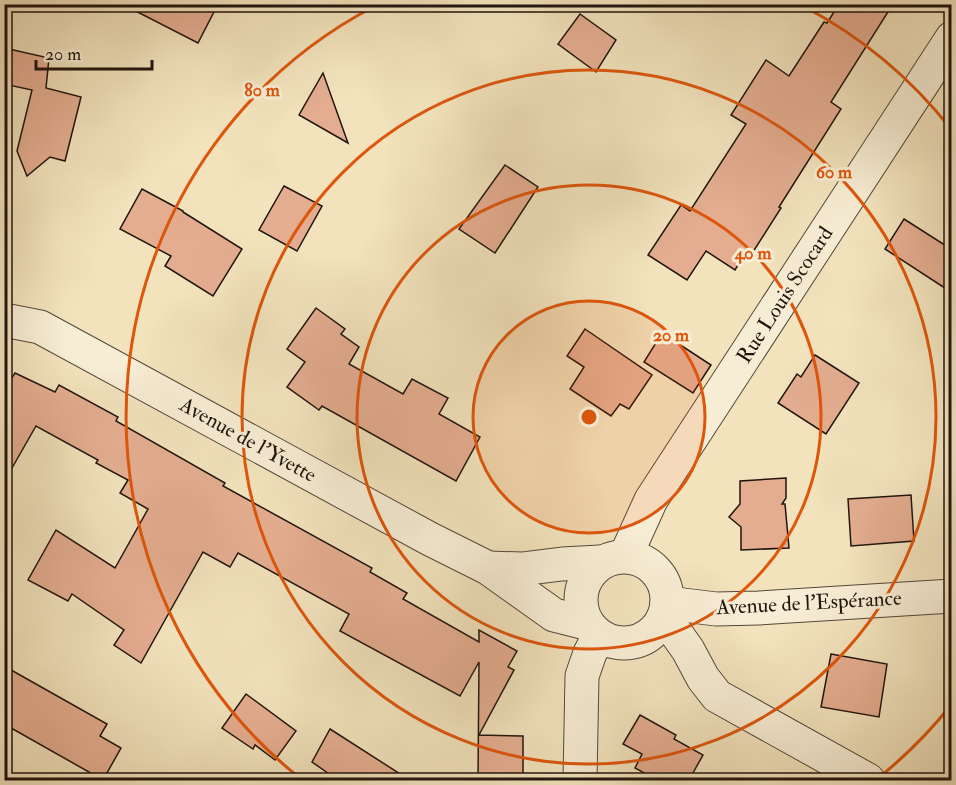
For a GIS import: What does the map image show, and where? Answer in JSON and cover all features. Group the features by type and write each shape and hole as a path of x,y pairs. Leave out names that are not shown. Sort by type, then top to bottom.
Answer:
{"street":[{"name":"Rue Louis Scocard","path":"613,559 951,38"},
{"name":"Avenue de l'Yvette","path":"4,320 40,327 430,539 488,568 554,615 592,629"},
{"name":"Avenue de l'Yvette","path":"488,568 522,569 613,559"},
{"path":"580,780 582,676 590,653 592,629 579,601 585,579 613,559 648,563 663,580 666,610 703,678 717,696 868,780"},
{"name":"Avenue de l'Espérance","path":"666,610 727,609 951,596"},
{"path":"592,629 616,643 636,642 653,632 666,610"}],"building":[{"path":"122,4 218,4 198,43"},
{"path":"839,4 893,4 831,102 841,109 753,252 748,249 735,270 706,251 687,280 648,255 681,205 690,211 746,124 731,115 766,60 789,76 824,22 827,23"},
{"path":"580,14 616,40 596,72 558,44"},
{"path":"9,49 49,58 46,88 81,97 65,161 50,157 27,176 17,151 32,90 4,84 4,69"},
{"path":"323,73 348,143 299,115"},
{"path":"505,165 538,187 495,253 459,229"},
{"path":"284,186 322,206 297,251 259,230"},
{"path":"142,189 183,211 242,249 213,296 165,266 171,256 120,229"},
{"path":"904,219 951,249 951,292 885,249"},
{"path":"316,308 345,329 341,334 359,347 349,364 403,394 412,379 448,398 439,414 480,437 456,481 322,406 319,410 287,387 305,362 287,349"},
{"path":"585,329 652,375 629,409 620,404 611,416 570,389 584,367 567,356"},
{"path":"662,333 711,365 693,393 644,362"},
{"path":"815,355 859,383 826,434 778,403 797,374 801,377"},
{"path":"15,373 55,392 59,385 118,417 116,421 225,483 223,486 372,568 370,572 407,593 403,599 479,642 479,630 517,651 508,667 514,670 479,735 523,736 523,780 478,780 479,662 460,696 340,631 349,614 238,553 230,567 203,552 141,663 114,645 124,630 72,594 68,601 28,580 56,530 115,568 148,509 120,493 128,480 96,463 98,460 36,426 4,482 4,390"},
{"path":"786,478 786,498 782,504 785,504 789,548 741,550 741,527 729,517 740,504 740,481"},
{"path":"911,495 914,541 851,546 848,499"},
{"path":"831,654 887,664 879,717 821,707"},
{"path":"4,666 107,724 100,736 121,748 103,780 4,724"},
{"path":"246,694 296,731 275,760 255,745 253,749 222,728"},
{"path":"640,715 676,735 674,739 703,755 689,780 657,780 635,768 642,754 623,744"},
{"path":"330,729 408,779 335,778 312,762"}]}
